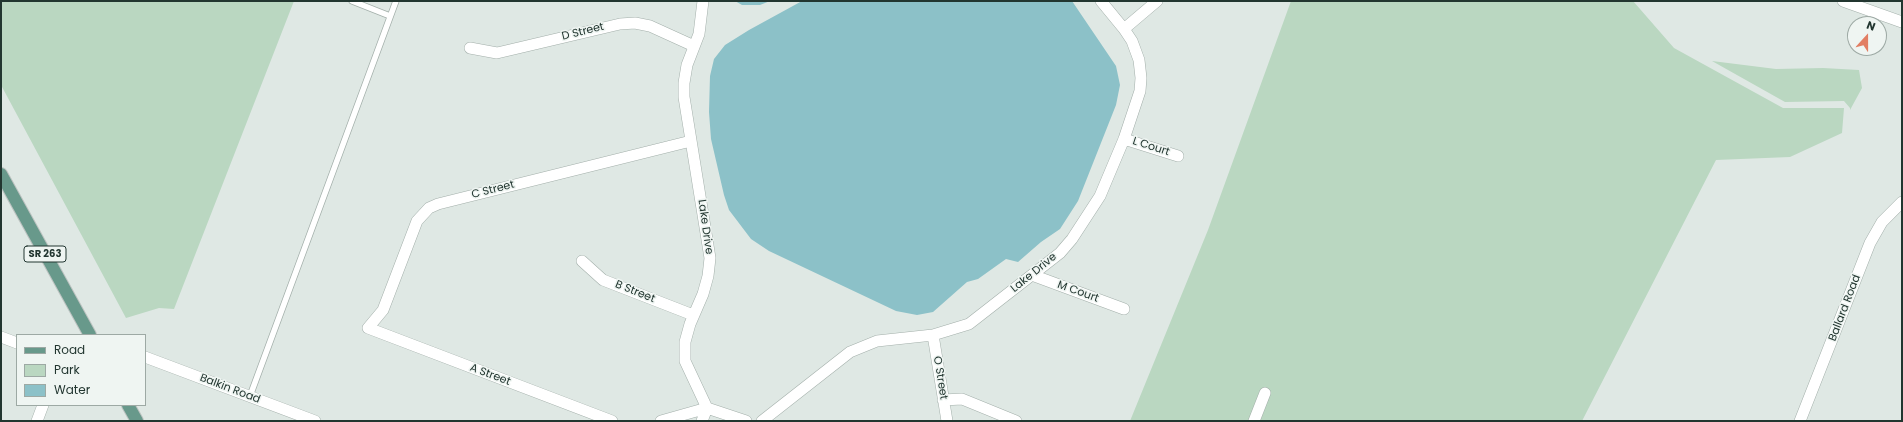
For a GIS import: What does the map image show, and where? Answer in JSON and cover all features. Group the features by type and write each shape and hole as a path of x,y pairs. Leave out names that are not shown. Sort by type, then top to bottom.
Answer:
{"main road":[{"name":"SR 263","path":"1,174 89,334"},
{"path":"129,406 137,421"}],"street":[{"name":"Lake Drive","path":"703,1 702,23 687,65 684,83 691,141 710,258 708,276 703,294 693,315 686,342 685,361 707,408"},
{"name":"Lake Drive","path":"762,421 850,352 877,340 933,335 969,324 1060,253 1072,239 1086,220 1100,196 1124,138 1140,91 1141,78 1138,60 1132,41 1101,1"},
{"path":"1124,29 1157,1"},
{"path":"1843,1 1902,22"},
{"name":"D Street","path":"470,48 497,53 620,24 635,23 650,26 694,46"},
{"name":"L Court","path":"1124,138 1178,156"},
{"name":"C Street","path":"368,328 383,310 417,221 429,208 438,204 691,141"},
{"name":"Ballard Road","path":"1800,421 1870,243 1882,222 1902,202"},
{"name":"B Street","path":"582,261 603,280 693,315"},
{"name":"M Court","path":"1032,275 1124,309"},
{"name":"A Street","path":"368,328 612,421"},
{"name":"O Street","path":"933,335 947,421"},
{"path":"1,337 16,343"},
{"name":"Balkin Road","path":"146,356 315,421"},
{"path":"1254,421 1265,393"},
{"path":"943,400 962,399 1016,421"},
{"path":"37,421 43,406"},
{"path":"702,421 707,408"},
{"path":"661,421 707,408 746,421"}],"lane":[{"path":"352,1 390,16"},
{"path":"250,396 396,1"}],"green space":[{"path":"1,1 294,1 174,309 159,308 126,318 1,85"},
{"path":"1291,1 1633,1 1674,48 1783,108 1844,108 1842,133 1790,157 1716,160 1582,421 1130,421 1208,230"},
{"path":"1712,61 1776,69 1823,68 1859,70 1862,88 1850,110 1844,101 1785,102"}],"water":[{"path":"735,1 770,1 760,5 742,5"},
{"path":"802,1 1072,1 1116,66 1120,85 1116,105 1078,201 1060,229 1041,242 1018,262 1006,259 978,279 967,282 933,312 917,315 896,311 769,251 751,239 729,210 724,195 711,139 709,112 710,76 714,59 725,45"}]}
